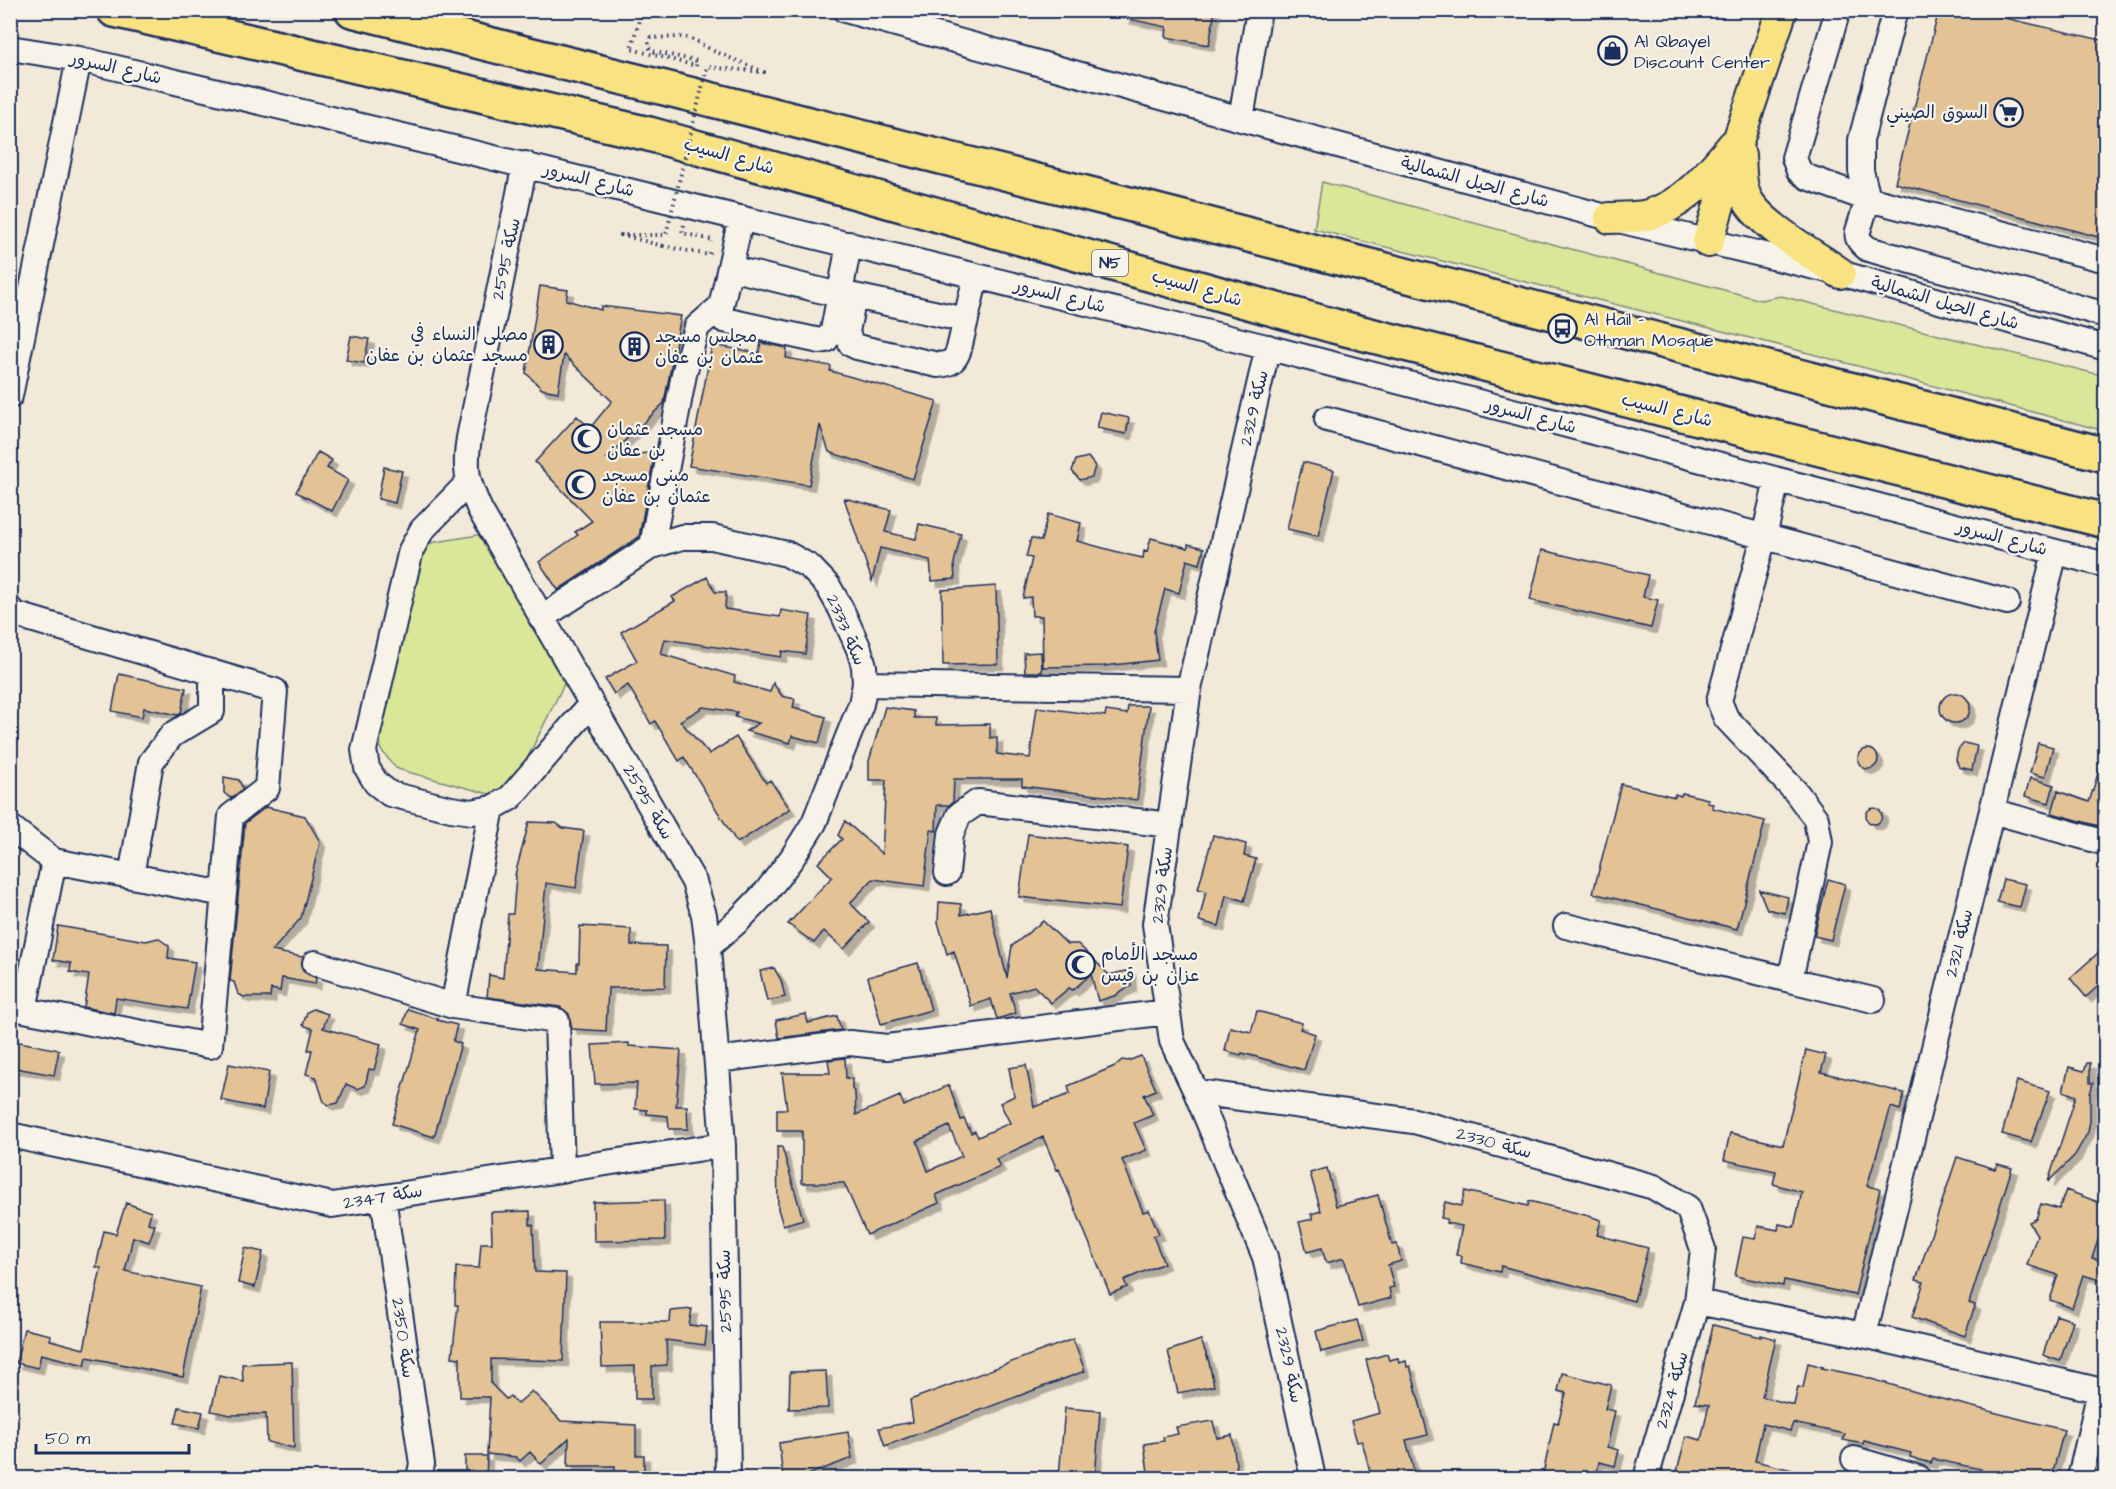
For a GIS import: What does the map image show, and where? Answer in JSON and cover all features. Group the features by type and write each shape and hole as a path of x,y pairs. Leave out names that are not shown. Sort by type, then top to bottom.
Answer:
{"highway":[{"name":"شارع السيب","path":"114,10 649,134 1334,326 2106,521"},
{"path":"352,10 1120,202 2106,455"}],"main road":[{"path":"1708,242 1739,138 1782,10"},
{"path":"1610,218 1645,216 1664,209 1692,191 1739,138"},
{"path":"1739,138 1741,179 1745,196 1758,214 1840,273"}],"street":[{"name":"شارع الحيل الشمالية","path":"845,10 1241,120 1610,218 1840,273 2106,348"},
{"path":"1241,120 1259,10"},
{"path":"1838,10 1794,158 1799,171 1807,177 1868,199 2106,260"},
{"path":"1895,10 1861,140 1861,171 1868,199 1857,236 1868,249 2106,315"},
{"name":"شارع السرور","path":"10,48 79,59 525,164 1268,347 2106,565"},
{"path":"10,396 79,59"},
{"name":"سكة 2595","path":"525,164 469,438 466,461 468,483 480,510 541,618 694,882 704,915 723,1145 728,1479"},
{"path":"741,218 721,306 721,316 724,320 820,341 826,340 833,331 846,296 856,246"},
{"path":"730,268 846,296 966,320"},
{"path":"846,296 847,332 851,344 938,365 948,364 956,358 976,276"},
{"path":"652,546 684,374 697,327 721,306"},
{"name":"سكة 2329","path":"1268,347 1189,689 1155,924 1172,1041 1196,1092 1265,1257 1313,1479"},
{"path":"1327,419 2007,602"},
{"path":"1777,480 1764,537 1719,700 1726,718 1796,792 1816,819 1820,842 1790,980"},
{"path":"468,483 422,530 411,550 364,750 367,768 376,783 390,794 461,811 472,812 492,808 510,798 591,704"},
{"name":"سكة 2333","path":"541,618 652,546 682,537 712,537 787,554 810,567 828,586 841,609 864,666 865,684 861,704 814,823 792,858 767,891 708,947"},
{"name":"سكة 2321","path":"1864,1335 2055,552"},
{"path":"10,609 14,614 275,691 267,788 231,816 210,1046 24,1010 54,861"},
{"path":"130,876 150,762 172,735 212,711 212,672"},
{"path":"865,684 1189,689"},
{"path":"947,873 951,834 959,815 978,802 1170,825"},
{"path":"453,1006 492,808"},
{"path":"1992,811 2106,843"},
{"path":"10,827 54,861 224,894"},
{"path":"1566,926 1873,1000"},
{"path":"315,963 453,1006 557,1021 562,1169"},
{"path":"717,1060 850,1043 888,1047 1167,1012"},
{"name":"سكة 2330","path":"1196,1092 1414,1121 1654,1186 1688,1208 1700,1239 1703,1249 1697,1302"},
{"name":"سكة 2347","path":"10,1135 332,1205 723,1145"},
{"name":"سكة 2350","path":"383,1197 422,1464 419,1479"},
{"path":"1697,1302 1864,1335 2103,1392 2080,1479"},
{"name":"سكة 2324","path":"1646,1479 1697,1302"},
{"path":"1854,1459 1919,1479"}],"path":[{"path":"642,10 631,50 696,66 697,61 652,51 648,46 651,37 693,38 709,49 764,72 707,67 666,235 621,235 709,255 713,240 682,233 688,205"}],"green space":[{"path":"1322,182 1761,300 1781,296 2105,376 2105,431 1774,344 1314,229"},
{"path":"484,534 567,678 516,781 507,790 489,794 396,768 381,750 380,732 424,544"}],"building":[{"path":"1125,10 1215,10 1209,45 1166,37 1167,27 1124,18"},
{"name":"السوق الصيني","path":"1939,10 1970,10 2106,41 2106,239 1895,183"},
{"name":"مسجد عثمان بن عفان","path":"540,286 568,290 566,300 601,310 601,306 681,316 664,403 607,458 655,452 639,537 558,590 539,562 578,535 575,532 592,521 535,462 577,416 590,428 612,401 564,355 558,392 542,389 526,373"},
{"path":"351,336 369,339 364,363 346,360"},
{"path":"761,343 787,348 786,358 831,366 830,371 937,401 913,479 829,452 820,425 809,485 689,466 712,345 759,353"},
{"path":"1101,412 1129,418 1126,434 1097,428"},
{"path":"318,452 332,460 327,468 348,480 332,511 296,492"},
{"path":"1088,457 1095,466 1092,477 1080,480 1072,471 1076,460"},
{"path":"1303,462 1334,470 1318,536 1287,529"},
{"path":"384,467 402,471 395,503 378,499"},
{"path":"844,498 891,510 885,532 916,539 919,524 961,534 954,563 955,579 932,581 930,560 880,548 872,581"},
{"path":"1048,514 1081,523 1077,541 1129,555 1143,558 1151,538 1188,548 1188,544 1204,548 1200,564 1187,560 1179,593 1165,589 1154,631 1158,660 1104,666 1043,667 1042,616 1032,616 1031,597 1023,598 1032,558 1026,557 1031,538 1041,541"},
{"path":"1542,550 1648,575 1643,597 1658,600 1651,628 1530,600"},
{"path":"707,577 715,592 726,592 725,609 780,617 781,610 811,615 805,654 782,651 781,657 665,639 661,654 735,676 734,682 770,692 773,683 782,696 795,699 793,707 826,717 819,743 792,736 790,743 746,731 759,723 735,717 737,712 703,707 680,721 709,754 736,737 766,783 770,780 790,809 737,843 684,757 679,761 655,721 651,724 628,685 614,694 605,679 637,661 621,632 675,601 672,597"},
{"path":"996,586 998,664 943,665 942,590"},
{"path":"1041,652 1042,672 1025,672 1024,653"},
{"path":"119,674 186,688 181,713 178,715 144,708 142,717 112,711"},
{"path":"1955,693 1966,697 1970,708 1966,719 1955,723 1944,719 1940,708 1944,697"},
{"path":"1128,706 1149,706 1137,800 1022,786 1022,779 954,779 953,802 949,805 937,805 936,831 931,830 924,886 873,879 850,903 869,922 844,949 824,931 814,943 788,924 832,877 818,863 842,839 838,835 845,821 882,854 886,780 869,780 869,761 885,707 914,711 914,718 936,718 936,725 990,724 990,738 997,737 997,754 1030,758 1037,707 1105,716 1106,711 1127,714"},
{"path":"1964,743 1977,746 1972,770 1959,767 1956,760 1958,750"},
{"path":"2038,743 2053,747 2045,777 2030,773"},
{"path":"1864,749 1872,749 1878,755 1878,763 1872,769 1864,769 1858,763 1858,755"},
{"path":"2102,761 2106,762 2106,828 2052,813 2058,791 2089,802"},
{"path":"224,777 239,780 243,789 231,798 229,797 224,793"},
{"path":"2030,778 2054,785 2049,803 2025,796"},
{"path":"1621,784 1675,797 1675,794 1681,796 1682,793 1708,799 1707,803 1713,804 1712,808 1765,821 1737,929 1593,893"},
{"path":"266,807 305,816 320,842 301,918 272,951 303,957 301,966 304,972 316,978 315,984 282,978 280,991 271,989 270,997 244,997 238,994 234,982 230,981 245,823"},
{"path":"1871,808 1877,808 1882,816 1880,822 1871,824 1866,819 1866,813"},
{"path":"529,822 556,823 563,828 584,831 576,888 546,883 538,969 577,972 580,926 631,929 631,945 666,946 665,987 608,988 606,1031 572,1029 569,1014 560,1007 487,997 489,975 503,978 508,914 513,914 515,875"},
{"path":"1028,834 1128,847 1120,908 1019,897"},
{"path":"1213,835 1246,844 1244,856 1256,859 1244,901 1226,895 1219,926 1199,921 1206,891 1198,889"},
{"path":"1828,879 1845,884 1831,940 1814,936"},
{"path":"2003,879 2026,884 2020,907 1997,902"},
{"path":"1759,890 1788,897 1785,913 1767,909"},
{"path":"939,902 961,904 961,915 990,908 1007,978 1012,946 1043,921 1067,944 1078,944 1109,975 1130,970 1131,986 1117,995 1098,1001 1091,974 1073,990 1069,988 1051,1003 1034,986 1010,993 1016,1013 997,1019 991,999 971,1006 954,951 947,954 938,922"},
{"path":"58,926 146,941 158,938 169,946 168,958 195,962 187,1009 116,998 114,1013 84,1007 89,975 70,972 71,963 53,960"},
{"path":"2106,946 2106,979 2086,997 2070,978"},
{"path":"918,963 931,1010 881,1024 868,977"},
{"path":"774,968 781,980 785,997 767,1001 760,971"},
{"path":"313,1009 328,1014 323,1028 381,1044 374,1070 369,1069 365,1086 357,1089 346,1084 338,1103 329,1105 324,1102 316,1077 306,1074 312,1050 308,1050 313,1029 303,1025 307,1012"},
{"path":"408,1009 457,1025 453,1041 461,1044 434,1137 392,1124 420,1030 403,1024"},
{"path":"1257,1011 1302,1023 1300,1029 1315,1034 1304,1070 1242,1053 1241,1055 1225,1051 1230,1027 1251,1032"},
{"path":"806,1014 808,1023 837,1016 841,1030 779,1038 776,1020"},
{"path":"10,1040 59,1050 54,1075 10,1067"},
{"path":"629,1043 629,1046 681,1050 676,1106 687,1106 688,1129 669,1129 668,1116 647,1114 647,1110 635,1109 637,1083 595,1084 592,1045"},
{"path":"1806,1050 1826,1055 1821,1072 1904,1093 1900,1110 1891,1107 1867,1186 1880,1189 1855,1295 1784,1280 1783,1286 1735,1276 1743,1237 1755,1239 1758,1226 1778,1230 1779,1224 1794,1227 1802,1192 1773,1184 1776,1171 1724,1160 1730,1133 1783,1145"},
{"path":"1141,1056 1156,1090 1144,1095 1153,1115 1134,1123 1146,1150 1122,1160 1143,1212 1149,1210 1159,1234 1153,1236 1164,1263 1124,1280 1127,1287 1110,1294 1059,1169 1057,1170 1043,1137 996,1159 1000,1167 936,1195 939,1203 867,1235 844,1183 802,1183 802,1131 777,1131 777,1109 787,1109 782,1073 830,1073 828,1060 845,1058 846,1078 852,1079 852,1089 855,1093 856,1115 900,1096 904,1106 949,1085 961,1120 964,1119 971,1133 975,1131 978,1137 1010,1123 1000,1103 1014,1096 1009,1068 1026,1065 1034,1107 1070,1094 1068,1086 1115,1066 1122,1060 1128,1061","holes":["949,1126 962,1156 928,1171 917,1141"]},
{"path":"2087,1063 2090,1063 2090,1083 2093,1083 2090,1094 2088,1132 2075,1155 2048,1182 2076,1096 2063,1091 2069,1067 2084,1071"},
{"path":"229,1064 269,1072 263,1109 221,1100"},
{"path":"2017,1081 2050,1091 2031,1142 2002,1134"},
{"path":"777,1147 782,1147 803,1219 783,1225 778,1209"},
{"path":"1957,1157 1995,1169 1997,1164 2012,1168 1969,1303 1975,1305 1965,1336 1912,1317 1924,1282 1916,1280"},
{"path":"1327,1168 1336,1206 1378,1195 1392,1245 1397,1244 1401,1261 1388,1265 1394,1287 1389,1288 1391,1298 1358,1307 1344,1258 1326,1263 1322,1248 1307,1252 1299,1222 1313,1219 1311,1214 1321,1211 1310,1173"},
{"path":"2066,1190 2106,1205 2106,1217 2092,1258 2106,1262 2106,1282 2083,1275 2072,1308 2050,1300 2058,1275 2027,1265 2037,1235 2029,1222 2036,1219 2041,1204 2059,1209"},
{"path":"1465,1191 1528,1206 1529,1201 1589,1216 1601,1220 1597,1235 1648,1248 1634,1301 1501,1266 1500,1272 1461,1263 1462,1256 1456,1255 1462,1226 1446,1223 1447,1219 1441,1218 1445,1202 1461,1206"},
{"path":"664,1200 665,1240 594,1241 593,1202"},
{"path":"126,1203 151,1212 148,1223 155,1225 149,1242 133,1237 125,1271 201,1287 183,1377 87,1357 85,1365 41,1354 38,1368 16,1363 24,1329 51,1335 50,1340 84,1349 101,1268 96,1267 104,1231 116,1234"},
{"path":"530,1211 530,1225 533,1225 535,1272 566,1273 563,1361 491,1359 491,1384 506,1399 510,1396 517,1404 532,1391 561,1421 636,1425 636,1455 644,1455 644,1473 615,1473 615,1466 568,1466 569,1438 541,1464 530,1452 520,1461 516,1457 487,1454 490,1397 460,1397 460,1358 452,1357 458,1305 455,1305 456,1267 479,1268 481,1243 492,1243 491,1212"},
{"path":"245,1248 263,1252 255,1287 238,1283"},
{"path":"692,1309 689,1325 707,1327 705,1345 666,1340 667,1365 652,1366 652,1399 635,1399 635,1366 602,1367 600,1322 670,1322 671,1311"},
{"path":"2056,1315 2073,1321 2060,1361 2043,1355"},
{"path":"1357,1320 1363,1341 1321,1352 1316,1331"},
{"path":"1713,1325 1776,1339 1762,1397 1794,1405 1798,1387 1803,1388 1808,1363 2064,1430 2051,1479 1979,1479 1981,1469 1933,1459 1931,1463 1910,1457 1911,1453 1864,1441 1863,1444 1843,1440 1845,1434 1793,1423 1790,1431 1763,1424 1755,1461 1801,1472 1800,1479 1710,1479 1677,1471 1686,1436 1701,1440 1709,1405 1695,1403"},
{"path":"1073,1339 1085,1371 885,1446 879,1428 913,1422 910,1400"},
{"path":"1201,1340 1214,1386 1178,1393 1168,1351"},
{"path":"1387,1354 1389,1360 1398,1358 1399,1363 1406,1361 1407,1367 1410,1366 1428,1435 1406,1440 1414,1471 1400,1475 1401,1479 1372,1479 1362,1441 1357,1442 1351,1421 1380,1413 1366,1360"},
{"path":"292,1362 294,1448 267,1442 266,1414 231,1415 211,1411 219,1376 243,1381 242,1364"},
{"path":"826,1371 828,1408 789,1409 790,1372"},
{"path":"1562,1373 1611,1385 1605,1409 1615,1411 1607,1447 1619,1450 1615,1466 1599,1462 1596,1479 1542,1479 1554,1422 1558,1423 1566,1393 1558,1391"},
{"path":"179,1407 203,1412 199,1428 175,1423"},
{"path":"1065,1408 1100,1411 1095,1479 1059,1476"},
{"path":"1213,1421 1217,1438 1232,1435 1237,1472 1223,1474 1224,1479 1149,1479 1144,1444 1164,1441 1163,1437 1178,1434 1176,1427"},
{"path":"848,1432 852,1458 797,1479 783,1479 779,1443"},
{"path":"465,1456 487,1456 486,1478 465,1478"}],"place":[{"name":"Al Qbayel Discount Center","path":"1613,51"},
{"name":"السوق الصيني","path":"2009,112"},
{"name":"Al Hail - Othman Mosque","path":"1563,329"},
{"name":"مصلى النساء في مسجد عثمان بن عفان","path":"549,344"},
{"name":"مجلس مسجد عثمان بن عفان","path":"634,346"},
{"name":"مسجد عثمان بن عفان","path":"586,439"},
{"name":"مبنى مسجد عثمان بن عفان","path":"581,485"},
{"name":"مسجد الأمام عزان بن قيس","path":"1080,964"}]}
